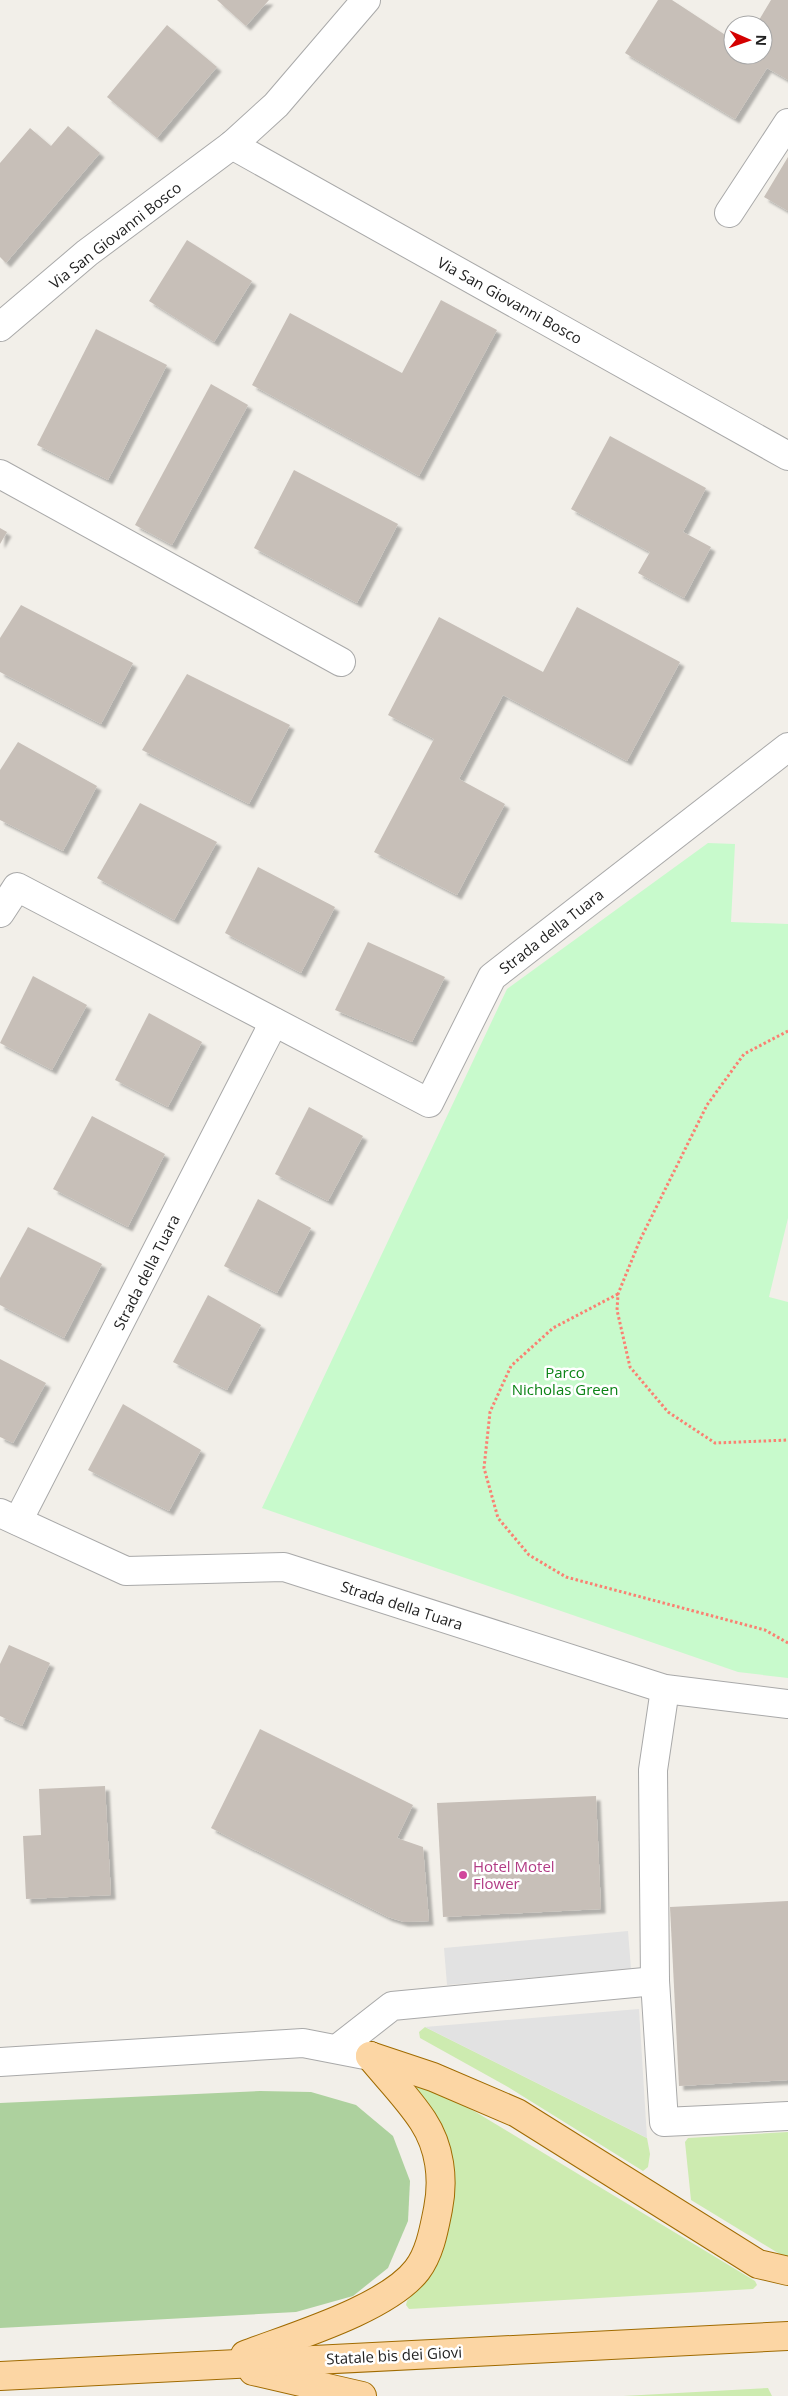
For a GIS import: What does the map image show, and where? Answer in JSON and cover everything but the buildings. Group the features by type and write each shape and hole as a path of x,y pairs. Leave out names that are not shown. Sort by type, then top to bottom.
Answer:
{"main road":[{"path":"370,2056 433,2077 517,2112 758,2264 788,2271"},
{"path":"220,2364 339,2320 393,2292 418,2269 433,2235 442,2190 439,2157 424,2122 370,2056"},
{"name":"Statale bis dei Giovi","path":"0,2376 788,2336"},
{"path":"220,2364 362,2396"}],"street":[{"name":"Via San Giovanni Bosco","path":"0,327 87,252 232,145 276,105 366,0"},
{"path":"728,213 788,123"},
{"name":"Via San Giovanni Bosco","path":"232,145 788,456"},
{"path":"0,474 341,662"},
{"name":"Strada della Tuara","path":"0,913 16,886 429,1103 492,977 788,747"},
{"name":"Strada della Tuara","path":"274,1022 9,1517 126,1571 284,1567 665,1689 788,1704"},
{"path":"665,1689 653,1770 655,1981 664,2122 788,2116"},
{"path":"337,2049 392,2006 655,1981"},
{"path":"0,2062 303,2043 370,2056"}],"path":[{"path":"788,1031 744,1054 707,1105 640,1240 618,1294 617,1310 630,1367 668,1412 715,1443 788,1440"},
{"path":"618,1294 554,1328 511,1366 490,1412 484,1468 498,1518 529,1555 566,1577 764,1630 788,1643"}],"green space":[{"name":"Parco Nicholas Green","path":"708,843 735,844 731,922 788,924 788,1218 769,1297 788,1302 788,1678 738,1672 262,1508 507,989"},
{"path":"425,2027 647,2138 650,2154 648,2167 643,2171 508,2087 420,2038 419,2032"},
{"path":"414,2079 474,2111 755,2281 757,2285 753,2289 409,2309 406,2305 407,2301 428,2277 446,2241 454,2197 449,2156 409,2086"},
{"path":"260,2091 311,2092 356,2105 393,2136 410,2181 408,2221 388,2268 353,2296 296,2312 0,2328 0,2103"},
{"path":"788,2132 788,2259 691,2200 685,2142 688,2138"},
{"path":"768,2388 772,2396 623,2396"}],"shaded area":[{"path":"628,1931 631,1969 447,1985 444,1948"},
{"path":"639,2009 647,2138 425,2027"}],"place":[{"name":"Hotel Motel Flower","path":"463,1875"}]}
